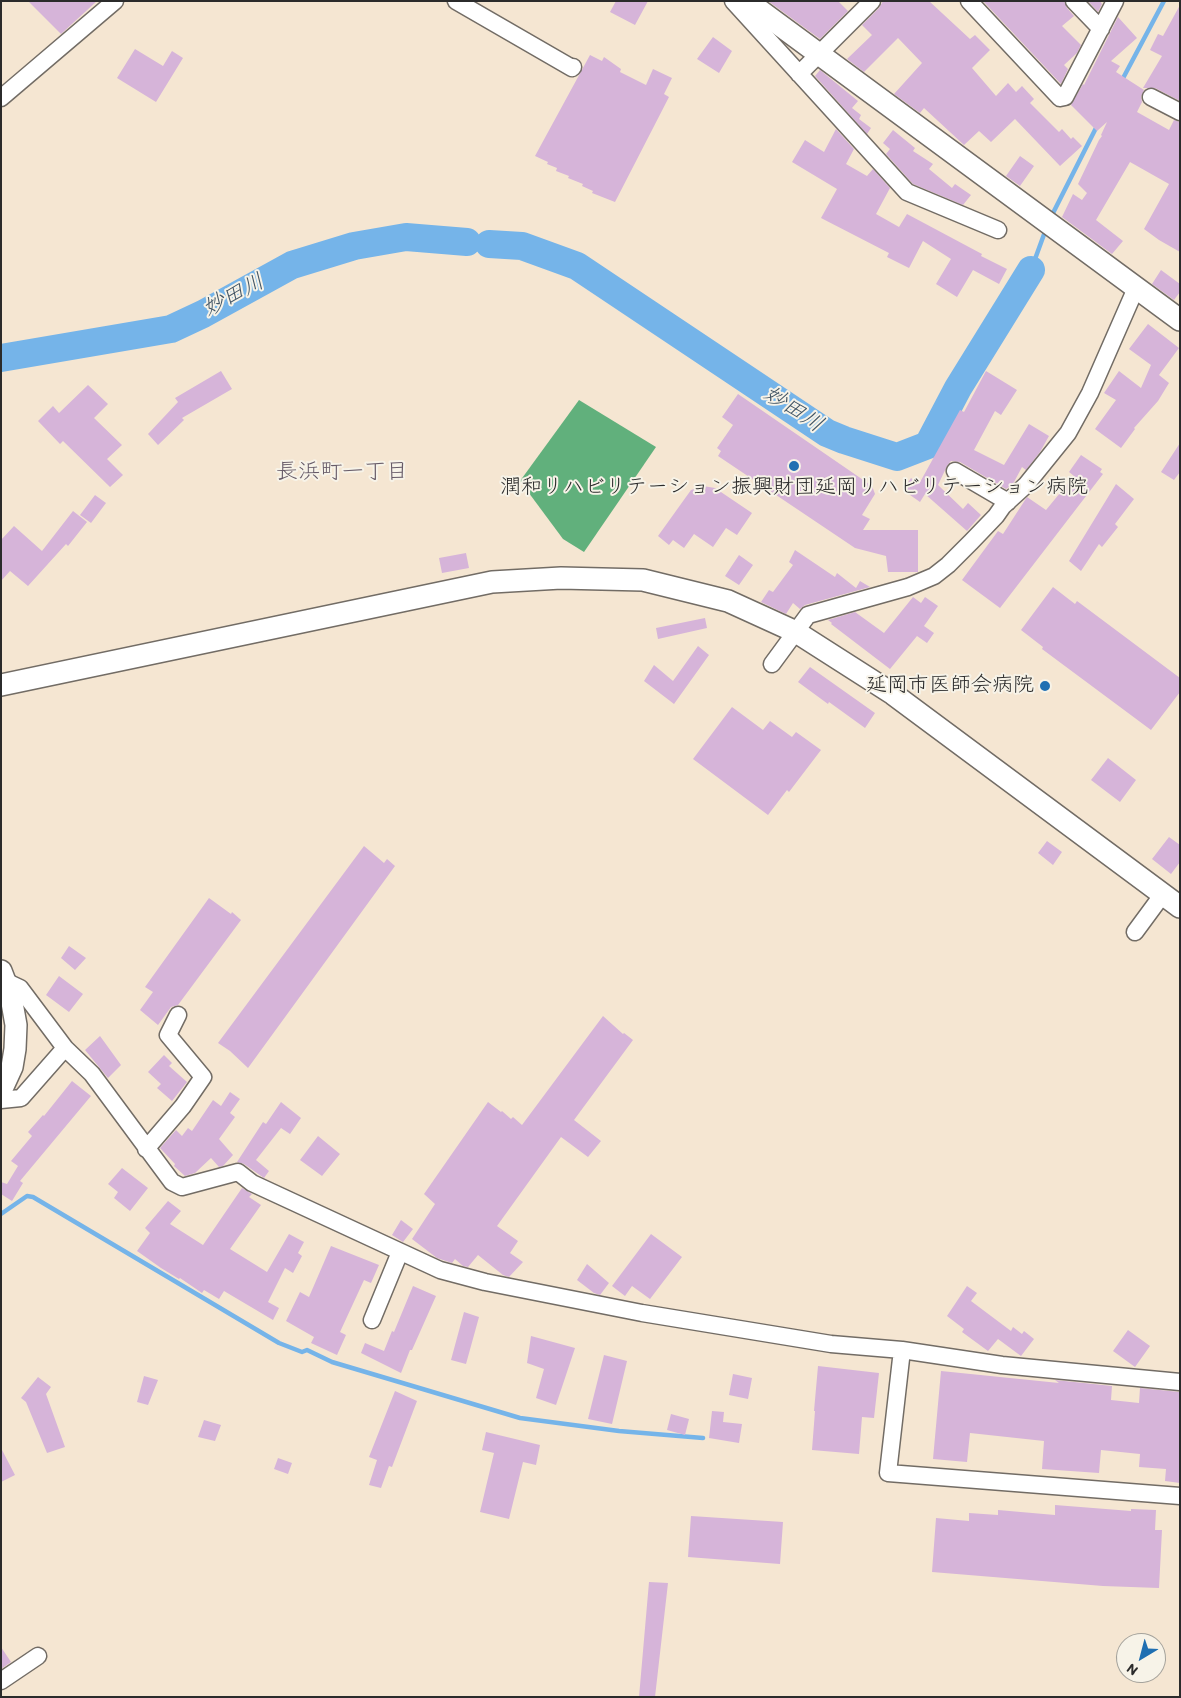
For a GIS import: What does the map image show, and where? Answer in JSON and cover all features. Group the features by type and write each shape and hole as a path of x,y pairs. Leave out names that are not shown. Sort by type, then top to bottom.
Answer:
{"street":[{"path":"1,98 115,1"},
{"path":"456,1 573,67"},
{"path":"733,1 907,192 998,230"},
{"path":"747,1 1180,320"},
{"path":"799,74 872,1"},
{"path":"969,1 1060,98 1065,97 1115,1"},
{"path":"1074,1 1101,29"},
{"path":"1151,97 1180,112"},
{"path":"772,664 808,614 908,587 934,576 971,542 1026,485 1068,432 1090,393 1136,288"},
{"path":"955,471 1008,502"},
{"path":"1,685 492,582 561,578 643,580 728,602 796,632 892,694 1180,907"},
{"path":"1135,932 1163,894"},
{"path":"3,976 20,988 65,1048 92,1074 172,1182 182,1187 238,1172 252,1183 440,1270 505,1286 642,1313 831,1344 902,1350 1002,1365 1180,1382"},
{"path":"1,1091 12,1067 16,1025 11,997 3,976"},
{"path":"146,1148 183,1106 203,1077 168,1035 178,1015"},
{"path":"1,1100 21,1098 65,1048"},
{"path":"372,1320 400,1252"},
{"path":"902,1350 888,1473 1180,1496"},
{"path":"1,1681 38,1656"}],"green space":[{"path":"579,400 656,447 584,552 563,539 520,481"}],"building":[{"path":"28,1 97,1 61,34"},
{"path":"616,1 648,1 635,25 610,12"},
{"path":"768,1 838,1 848,11 820,39"},
{"path":"883,1 929,1 970,39 975,35 990,50 972,68 996,96 1008,83 1016,92 1022,86 1034,99 1030,103 1059,132 1062,129 1071,139 1073,137 1082,146 1060,166 1015,119 991,142 979,131 964,145 924,108 920,113 894,94 922,63 898,38 864,72 847,59 872,35 862,25 879,8"},
{"path":"983,1 1064,1 1074,16 1062,26 1081,45 1077,53 1064,65 1068,69 1061,84"},
{"path":"1088,1 1100,1 1102,4 1098,12"},
{"path":"1180,5 1180,101 1155,88 1143,88 1162,56 1150,50 1158,34 1163,36"},
{"path":"1118,17 1137,38 1111,61 1120,66 1116,72 1144,90 1141,97 1142,102 1137,112 1169,130 1174,120 1180,122 1180,252 1144,229 1169,184 1130,162 1096,220 1123,241 1112,254 1062,217 1073,194 1082,200 1087,193 1078,184 1107,122 1097,131 1071,105 1084,85"},
{"path":"713,37 732,51 719,73 697,59"},
{"path":"135,49 163,66 172,51 183,58 156,102 117,78"},
{"path":"590,55 602,61 604,57 621,69 620,72 646,85 653,69 672,78 664,94 669,97 615,202 592,193 593,191 582,186 583,184 556,171 557,168 535,156"},
{"path":"820,70 858,101 852,108 861,115 859,119 871,128 867,134 815,76"},
{"path":"836,129 854,149 846,164 867,176 873,169 890,188 876,214 899,227 907,214 982,254 981,256 1007,269 999,284 973,270 957,297 936,284 951,259 923,241 909,268 887,257 889,253 821,218 837,189 792,162 805,140 824,152"},
{"path":"893,130 915,148 913,151 933,164 929,169 952,188 955,184 971,195 963,205 913,184 886,154 890,149 883,143"},
{"path":"1020,156 1034,166 1020,186 1006,176"},
{"path":"1161,270 1180,284 1180,292 1174,300 1152,284"},
{"path":"1148,324 1179,348 1159,375 1169,383 1158,401 1134,428 1121,448 1095,429 1116,400 1104,393 1119,371 1141,388 1151,365 1129,349"},
{"path":"221,371 232,389 182,418 184,420 158,445 148,434 178,402 175,398"},
{"path":"986,371 1017,390 1001,415 995,411 974,450 1004,465 1029,424 1049,436 1040,452 1026,470 1022,467 1013,484 1006,489 960,462 951,461 938,485 963,509 968,503 981,515 967,531 925,494 920,502 903,490 911,478 919,484 960,410 964,412"},
{"path":"88,385 108,404 94,418 122,445 107,459 123,475 110,487 63,441 60,444 38,421 53,406 59,413"},
{"path":"738,394 872,486 875,494 862,515 870,519 863,530 918,530 918,572 888,572 886,556 855,548 718,456 721,451 717,448 733,425 722,417"},
{"path":"1180,443 1180,472 1174,480 1161,472"},
{"path":"1081,455 1102,469 1100,472 1103,474 1000,608 962,580 998,531 1003,534 1027,497 1046,510 1074,476 1069,472"},
{"path":"1116,484 1134,499 1115,524 1118,527 1102,547 1099,544 1081,571 1069,561"},
{"path":"703,486 715,488 752,513 737,535 726,528 713,547 694,534 684,548 673,540 669,545 658,536 691,490"},
{"path":"95,495 106,503 91,523 80,515"},
{"path":"73,511 87,522 68,546 66,544 28,586 10,571 1,581 1,540 14,526 42,551"},
{"path":"795,550 835,577 837,573 856,588 860,581 870,587 805,605 800,609 793,603 786,614 761,602 769,590 773,592 793,565 789,562"},
{"path":"466,553 469,568 442,573 439,558"},
{"path":"739,555 753,565 739,585 725,576"},
{"path":"1053,587 1075,604 1077,601 1180,678 1180,692 1151,730 1042,649 1043,647 1021,630"},
{"path":"913,597 921,603 925,597 938,606 924,626 934,633 927,643 917,636 890,669 828,620 855,612 884,633"},
{"path":"705,618 707,628 658,639 656,628"},
{"path":"698,646 709,655 674,704 644,681 654,665 673,681"},
{"path":"810,667 875,713 865,728 798,682"},
{"path":"732,707 763,730 770,721 792,737 796,732 821,750 789,792 787,790 768,815 693,759"},
{"path":"1108,758 1136,780 1120,802 1091,780"},
{"path":"1169,837 1180,845 1180,862 1171,874 1152,859"},
{"path":"1047,841 1062,852 1053,865 1038,853"},
{"path":"364,846 384,863 387,859 395,866 248,1068 230,1051 218,1043"},
{"path":"209,898 241,920 178,1005 171,1007 158,1025 140,1010 153,992 145,987"},
{"path":"69,946 86,958 75,970 61,958"},
{"path":"59,976 83,994 69,1012 46,995"},
{"path":"603,1016 623,1034 633,1040 574,1120 601,1141 588,1157 561,1137 497,1226 518,1241 510,1253 523,1262 509,1277 503,1275 478,1255 468,1267 463,1266 455,1259 452,1263 437,1258 412,1239 435,1204 424,1194 488,1102 511,1119 513,1117 522,1125"},
{"path":"100,1036 121,1065 108,1078 85,1050"},
{"path":"164,1055 172,1063 169,1066 187,1082 172,1101 157,1088 161,1084 148,1072"},
{"path":"72,1081 91,1096 20,1181 23,1183 12,1201 1,1194 1,1182 7,1184 18,1166 11,1161 32,1136 28,1132 44,1116"},
{"path":"230,1092 240,1099 230,1113 235,1117 219,1139 233,1155 223,1166 219,1167 211,1158 195,1173 185,1176 174,1166 175,1164 160,1148 176,1130 182,1136 188,1128 192,1131 213,1100 221,1106"},
{"path":"281,1102 301,1118 290,1134 281,1128 256,1160 269,1171 264,1178 244,1164 237,1162 263,1122 266,1124"},
{"path":"318,1136 340,1154 322,1176 300,1160"},
{"path":"122,1168 148,1188 130,1211 114,1198 118,1192 108,1184"},
{"path":"242,1188 252,1194 249,1197 261,1205 230,1249 267,1272 289,1234 304,1242 298,1253 302,1256 293,1273 285,1268 268,1302 279,1308 273,1320 224,1291 219,1299 204,1290 202,1293 137,1251 150,1233 145,1228 168,1201 181,1211 170,1224 203,1245"},
{"path":"401,1220 413,1229 403,1242 392,1235"},
{"path":"651,1234 682,1257 650,1299 632,1286 625,1296 612,1286"},
{"path":"331,1246 379,1265 371,1283 364,1280 340,1332 346,1335 337,1355 311,1343 314,1337 286,1321 300,1292 309,1297"},
{"path":"587,1264 609,1283 600,1295 594,1293 577,1280"},
{"path":"413,1286 436,1296 401,1373 361,1353 365,1343 384,1351"},
{"path":"967,1286 977,1293 971,1301 1011,1331 1013,1327 1022,1334 1024,1331 1034,1339 1021,1356 998,1339 988,1351 962,1332 964,1329 947,1316"},
{"path":"464,1312 479,1317 466,1364 451,1360"},
{"path":"1128,1330 1150,1346 1135,1367 1113,1351"},
{"path":"531,1336 575,1348 556,1405 536,1398 544,1369 527,1363"},
{"path":"604,1355 627,1361 612,1424 588,1419"},
{"path":"818,1366 879,1373 874,1418 862,1417 859,1454 812,1450"},
{"path":"941,1371 1059,1383 1055,1380 1112,1386 1111,1400 1139,1403 1140,1388 1180,1392 1180,1483 1165,1481 1166,1469 1139,1467 1140,1454 1101,1450 1099,1473 1042,1469 1044,1441 970,1433 967,1462 933,1459"},
{"path":"733,1374 752,1378 748,1399 729,1395"},
{"path":"144,1376 158,1380 148,1405 137,1402"},
{"path":"38,1377 51,1387 46,1394 65,1447 47,1453 26,1402 21,1398"},
{"path":"395,1391 417,1401 392,1467 389,1466 381,1488 369,1485 377,1460 369,1457"},
{"path":"712,1411 724,1412 723,1422 742,1424 739,1443 709,1438"},
{"path":"671,1414 689,1419 685,1435 667,1430"},
{"path":"204,1420 221,1425 215,1441 198,1437"},
{"path":"486,1432 540,1445 536,1465 523,1462 509,1519 480,1512 494,1453 482,1450"},
{"path":"1,1448 15,1475 1,1482"},
{"path":"278,1458 292,1463 288,1474 274,1469"},
{"path":"1055,1505 1131,1511 1131,1509 1156,1510 1155,1530 1162,1530 1159,1588 1103,1586 932,1572 936,1518 969,1521 969,1513 998,1515 998,1510 1055,1515"},
{"path":"691,1516 783,1522 780,1564 688,1557"},
{"path":"649,1582 668,1583 655,1697 639,1697"},
{"path":"1,1647 11,1662 1,1669"}],"waterway":[{"path":"1121,82 1164,1"},
{"path":"1051,217 1097,126"},
{"path":"1031,270 1046,229"},
{"name":"妙田川","path":"1,358 171,329 203,314 292,265 354,246 406,237 467,242"},
{"name":"妙田川","path":"489,244 522,246 577,266 827,433 897,457 928,445 958,388 1031,270"},
{"path":"1,1214 27,1196 33,1197 279,1343 302,1352 307,1350 332,1362 520,1418 619,1431 703,1438"}],"place":[{"name":"潤和リハビリテーション振興財団延岡リハビリテーション病院","path":"794,466"},
{"name":"延岡市医師会病院","path":"1045,686"}],"district":[{"name":"長浜町一丁目","path":"342,472"}]}
